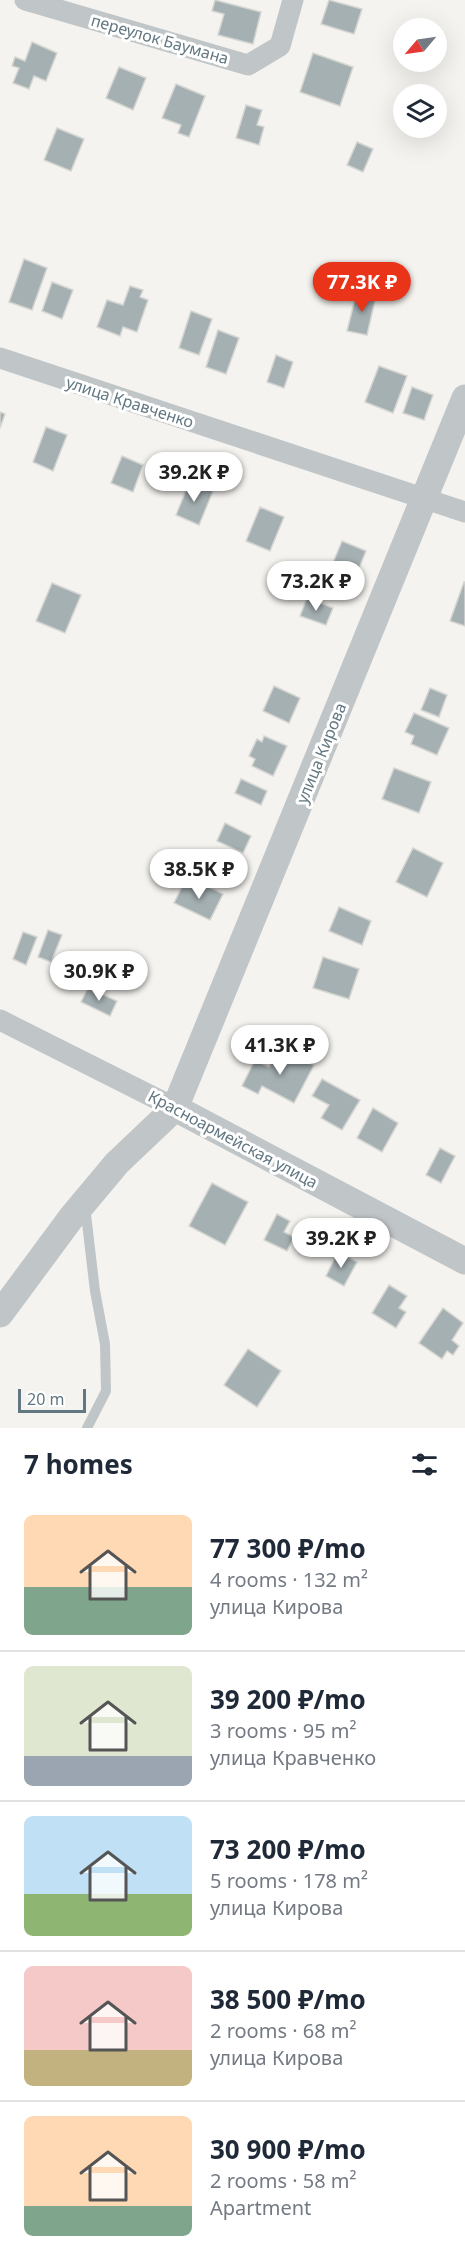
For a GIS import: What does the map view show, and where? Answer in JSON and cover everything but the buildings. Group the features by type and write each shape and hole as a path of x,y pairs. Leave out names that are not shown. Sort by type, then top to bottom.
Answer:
{"street":[{"name":"переулок Баумана","path":"26,0 248,65 280,45 293,0"},
{"name":"улица Кравченко","path":"0,358 465,512"},
{"name":"улица Кирова","path":"175,1108 465,398"},
{"name":"Красноармейская улица","path":"0,1020 175,1108 465,1261"},
{"path":"0,1314 84,1202 117,1163 175,1108"}],"lane":[{"path":"84,1202 95,1291 105,1344 106,1391 87,1428"}]}
